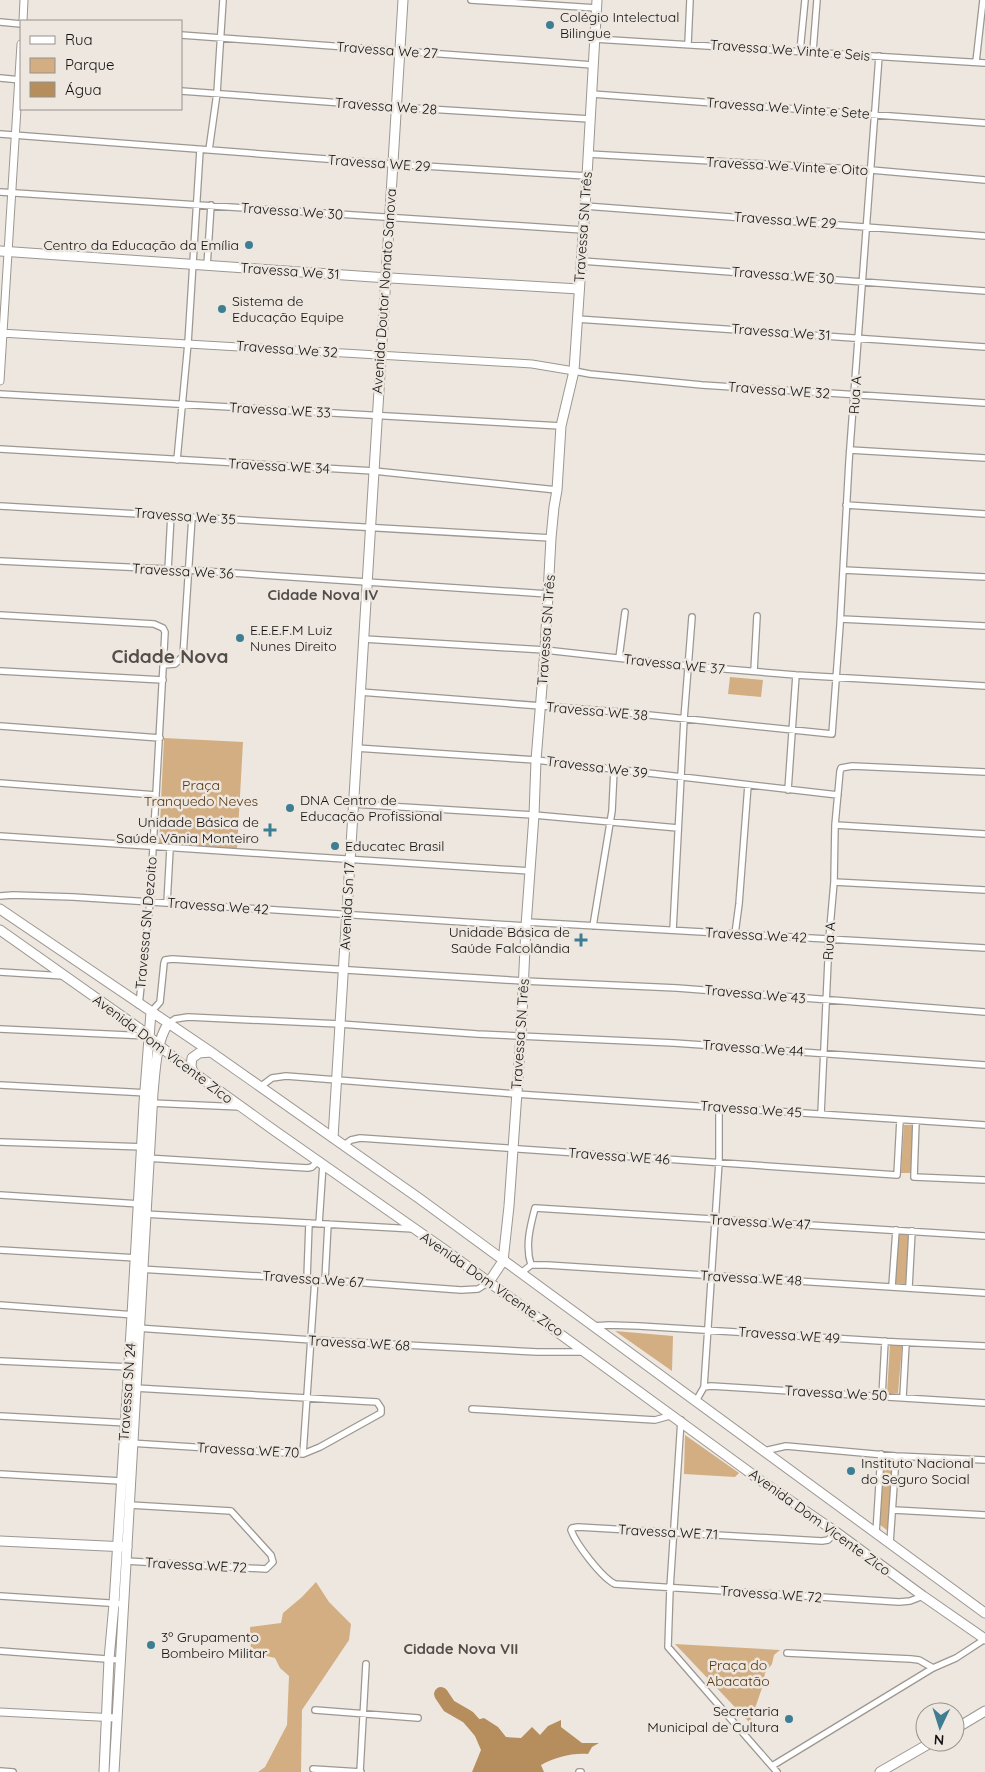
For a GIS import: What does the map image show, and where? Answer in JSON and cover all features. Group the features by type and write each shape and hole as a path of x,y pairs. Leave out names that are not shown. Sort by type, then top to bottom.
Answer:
{"main road":[{"name":"Avenida Doutor Nonato Sanova","path":"366,582 403,0"},
{"name":"Travessa SN Três","path":"503,1261 509,1206 521,1036 536,760 554,507 558,490 561,426 574,371 588,176 597,4"},
{"name":"Travessa We 31","path":"4,252 579,289"},
{"name":"Avenida Sn 17","path":"336,1080 366,582"},
{"name":"Avenida Dom Vicente Zico","path":"0,909 211,1052 420,1198 503,1261 985,1612"},
{"name":"Avenida Dom Vicente Zico","path":"0,930 149,1036 193,1072 321,1163 414,1228 431,1233 490,1280 760,1480 985,1639"},
{"name":"Travessa SN 24","path":"111,1772 106,1718 109,1659 126,1561 130,1505 133,1444 130,1423 149,1093 149,1036 152,1012"},
{"name":"Travessa SN 24","path":"149,1093 162,1034 168,1024"},
{"path":"193,1072 191,1066 192,1058 199,1053 211,1052"},
{"path":"333,1138 336,1080"},
{"path":"490,1280 503,1261"},
{"name":"Travessa SN 24","path":"111,1772 117,1718 120,1660 117,1546 123,1443 130,1423"},
{"name":"Travessa WE 72","path":"0,1541 127,1547"},
{"path":"965,1723 985,1711"},
{"path":"880,1772 915,1752"}],"street":[{"path":"22,20 24,0"},
{"path":"208,150 217,94 223,0"},
{"path":"471,0 597,4"},
{"path":"688,44 690,0"},
{"path":"800,50 804,0"},
{"path":"813,51 817,0"},
{"path":"976,62 984,0"},
{"path":"0,22 20,22"},
{"name":"Travessa We 27","path":"182,35 593,66"},
{"name":"Travessa We Vinte e Seis","path":"595,39 800,50 985,63"},
{"name":"Rua A","path":"832,734 846,505 880,56"},
{"path":"0,78 20,80 11,193 4,252 0,381"},
{"name":"Travessa We 28","path":"182,91 590,119"},
{"name":"Travessa We Vinte e Sete","path":"592,94 985,123"},
{"path":"0,134 200,150 188,343 181,404 178,460"},
{"name":"Travessa WE 29","path":"200,150 588,176"},
{"name":"Travessa We Vinte e Oito","path":"588,154 871,170 985,180"},
{"name":"Travessa We 30","path":"0,192 583,230"},
{"path":"207,266 211,205"},
{"name":"Travessa WE 29","path":"585,206 985,236"},
{"name":"Travessa WE 30","path":"582,261 985,291"},
{"name":"Travessa We 31","path":"578,319 985,347"},
{"name":"Travessa We 32","path":"1,333 532,364 574,371"},
{"name":"Travessa WE 32","path":"574,371 702,385 985,403"},
{"name":"Travessa WE 33","path":"0,394 561,426"},
{"name":"Travessa WE 34","path":"0,448 374,471 558,490"},
{"path":"850,450 985,458"},
{"path":"846,505 985,514"},
{"name":"Travessa We 35","path":"0,506 370,528"},
{"path":"168,570 171,515"},
{"path":"164,665 175,664 183,656 192,516"},
{"path":"370,528 552,538"},
{"name":"Travessa We 36","path":"0,562 188,570 366,582"},
{"path":"843,570 985,577"},
{"path":"366,582 548,594"},
{"path":"619,658 625,612"},
{"name":"Travessa SN Dezoito","path":"0,615 154,624 163,628 165,632 150,902 139,1005"},
{"path":"754,672 758,616"},
{"path":"673,930 684,720 692,617"},
{"path":"840,619 985,626"},
{"name":"Travessa WE 37","path":"364,638 545,650 754,672 985,686"},
{"path":"0,672 163,680"},
{"path":"788,790 796,675"},
{"name":"Travessa WE 38","path":"360,692 540,706 832,734"},
{"path":"0,726 160,738"},
{"name":"Travessa We 39","path":"356,748 536,760 838,795"},
{"name":"Rua A","path":"821,1114 829,939 834,882 835,825 840,771 842,768 860,766 985,772"},
{"path":"593,926 610,823 614,770"},
{"path":"0,783 156,795"},
{"path":"735,934 748,786"},
{"path":"353,804 534,815 678,828"},
{"path":"835,825 985,834"},
{"path":"0,836 170,849 530,871"},
{"path":"167,903 170,849"},
{"path":"834,882 985,890"},
{"name":"Travessa We 42","path":"0,896 73,897 347,914"},
{"path":"347,914 526,924"},
{"name":"Travessa We 42","path":"526,924 673,930 985,948"},
{"path":"152,1012 160,1002 164,963 169,959 524,981"},
{"path":"0,972 64,976"},
{"name":"Travessa We 43","path":"524,981 677,988 985,1012"},
{"path":"168,1024 175,1019 188,1017 340,1024 521,1036"},
{"path":"0,1029 149,1036"},
{"name":"Travessa We 44","path":"521,1036 646,1041 985,1065"},
{"path":"260,1087 272,1078 280,1076 516,1094"},
{"path":"0,1085 149,1093"},
{"name":"Travessa We 45","path":"516,1094 985,1125"},
{"path":"148,1103 242,1107"},
{"path":"696,1401 704,1387 716,1220 719,1106"},
{"name":"Travessa WE 46","path":"344,1145 351,1140 360,1138 897,1175 900,1120"},
{"path":"916,1121 914,1177 985,1180"},
{"path":"0,1142 145,1147"},
{"path":"145,1158 308,1168 321,1163 319,1224"},
{"path":"0,1195 142,1204"},
{"name":"Travessa We 47","path":"531,1265 528,1256 528,1240 535,1208 985,1236"},
{"path":"141,1214 414,1228"},
{"path":"307,1279 309,1223"},
{"path":"325,1280 328,1224"},
{"path":"892,1286 896,1230"},
{"path":"909,1287 912,1231"},
{"path":"0,1250 139,1258"},
{"path":"521,1274 531,1265"},
{"name":"Travessa WE 48","path":"531,1265 985,1293"},
{"name":"Travessa We 67","path":"139,1269 470,1290 478,1289 490,1280"},
{"path":"303,1454 315,1279"},
{"path":"0,1305 136,1315"},
{"name":"Travessa WE 49","path":"593,1326 609,1324 985,1346"},
{"name":"Travessa WE 68","path":"136,1328 312,1340 527,1351 586,1352"},
{"path":"882,1396 885,1341"},
{"path":"903,1397 906,1342"},
{"path":"0,1361 133,1368"},
{"name":"Travessa We 50","path":"704,1387 985,1403"},
{"path":"132,1388 307,1399"},
{"name":"Travessa WE 70","path":"123,1443 303,1454 320,1447 380,1414 381,1408 377,1402 307,1399"},
{"path":"472,1408 655,1420 673,1414"},
{"path":"0,1416 130,1423"},
{"path":"681,1420 673,1531 668,1647 777,1772"},
{"path":"764,1451 783,1446 896,1456 985,1460"},
{"path":"876,1533 881,1454"},
{"path":"890,1543 894,1510 896,1456"},
{"path":"0,1474 122,1481"},
{"name":"Travessa WE 72","path":"126,1561 266,1569 273,1562 272,1555 231,1511 130,1505"},
{"path":"894,1510 985,1515"},
{"name":"Travessa WE 71","path":"619,1584 608,1580 575,1538 571,1530 572,1528 673,1531 822,1541 828,1540 836,1532"},
{"name":"Travessa WE 72","path":"619,1584 903,1603 922,1596"},
{"path":"0,1596 119,1604"},
{"path":"772,1766 985,1639"},
{"path":"0,1651 120,1660"},
{"path":"787,1653 911,1659 919,1660 934,1668"},
{"path":"313,1769 360,1772 366,1664"},
{"path":"315,1710 418,1718"},
{"path":"0,1712 117,1718"},
{"path":"0,1771 13,1772"}],"green space":[{"path":"730,677 763,680 761,697 728,694"},
{"name":"Praça Tranquedo Neves","path":"164,738 243,742 237,849 159,845"},
{"path":"904,1125 914,1125 911,1173 901,1173"},
{"path":"896,1230 912,1231 909,1287 892,1286"},
{"path":"615,1331 673,1336 672,1371"},
{"path":"890,1345 902,1346 898,1393 887,1393"},
{"path":"685,1435 739,1473 735,1477 684,1474"},
{"path":"884,1463 895,1464 888,1531 879,1524"},
{"path":"316,1582 329,1602 351,1624 349,1640 302,1710 301,1772 258,1772 265,1767 287,1725 289,1676 280,1668 275,1658 251,1652 250,1627 281,1623 283,1613"},
{"name":"Praça do Abacatão","path":"675,1644 780,1650 774,1655 772,1664 765,1673 763,1685 750,1723"}],"water":[{"path":"484,1718 498,1727 506,1737 521,1738 532,1727 540,1735 548,1726 561,1720 561,1727 582,1743 599,1743 592,1747 588,1754 564,1756 541,1765 544,1772 472,1772 481,1750 475,1736 465,1723"}],"waterway":[{"path":"441,1694 449,1706 468,1717 483,1734"}],"place":[{"name":"Colégio Intelectual Bilingue","path":"550,25"},
{"name":"Centro da Educação da Emília","path":"249,245"},
{"name":"Sistema de Educação Equipe","path":"222,309"},
{"name":"E.E.E.F.M Luiz Nunes Direito","path":"240,638"},
{"name":"DNA Centro de Educação Profissional","path":"290,808"},
{"name":"Unidade Básica de Saúde Vãnia Monteiro","path":"270,830"},
{"name":"Educatec Brasil","path":"335,846"},
{"name":"Unidade Básica de Saúde Falcolândia","path":"581,940"},
{"name":"Instituto Nacional do Seguro Social","path":"851,1471"},
{"name":"3º Grupamento Bombeiro Militar","path":"151,1645"},
{"name":"Secretaria Municipal de Cultura","path":"789,1719"}],"district":[{"name":"Cidade Nova IV","path":"323,595"},
{"name":"Cidade Nova","path":"170,656"},
{"name":"Cidade Nova VII","path":"461,1649"}]}
